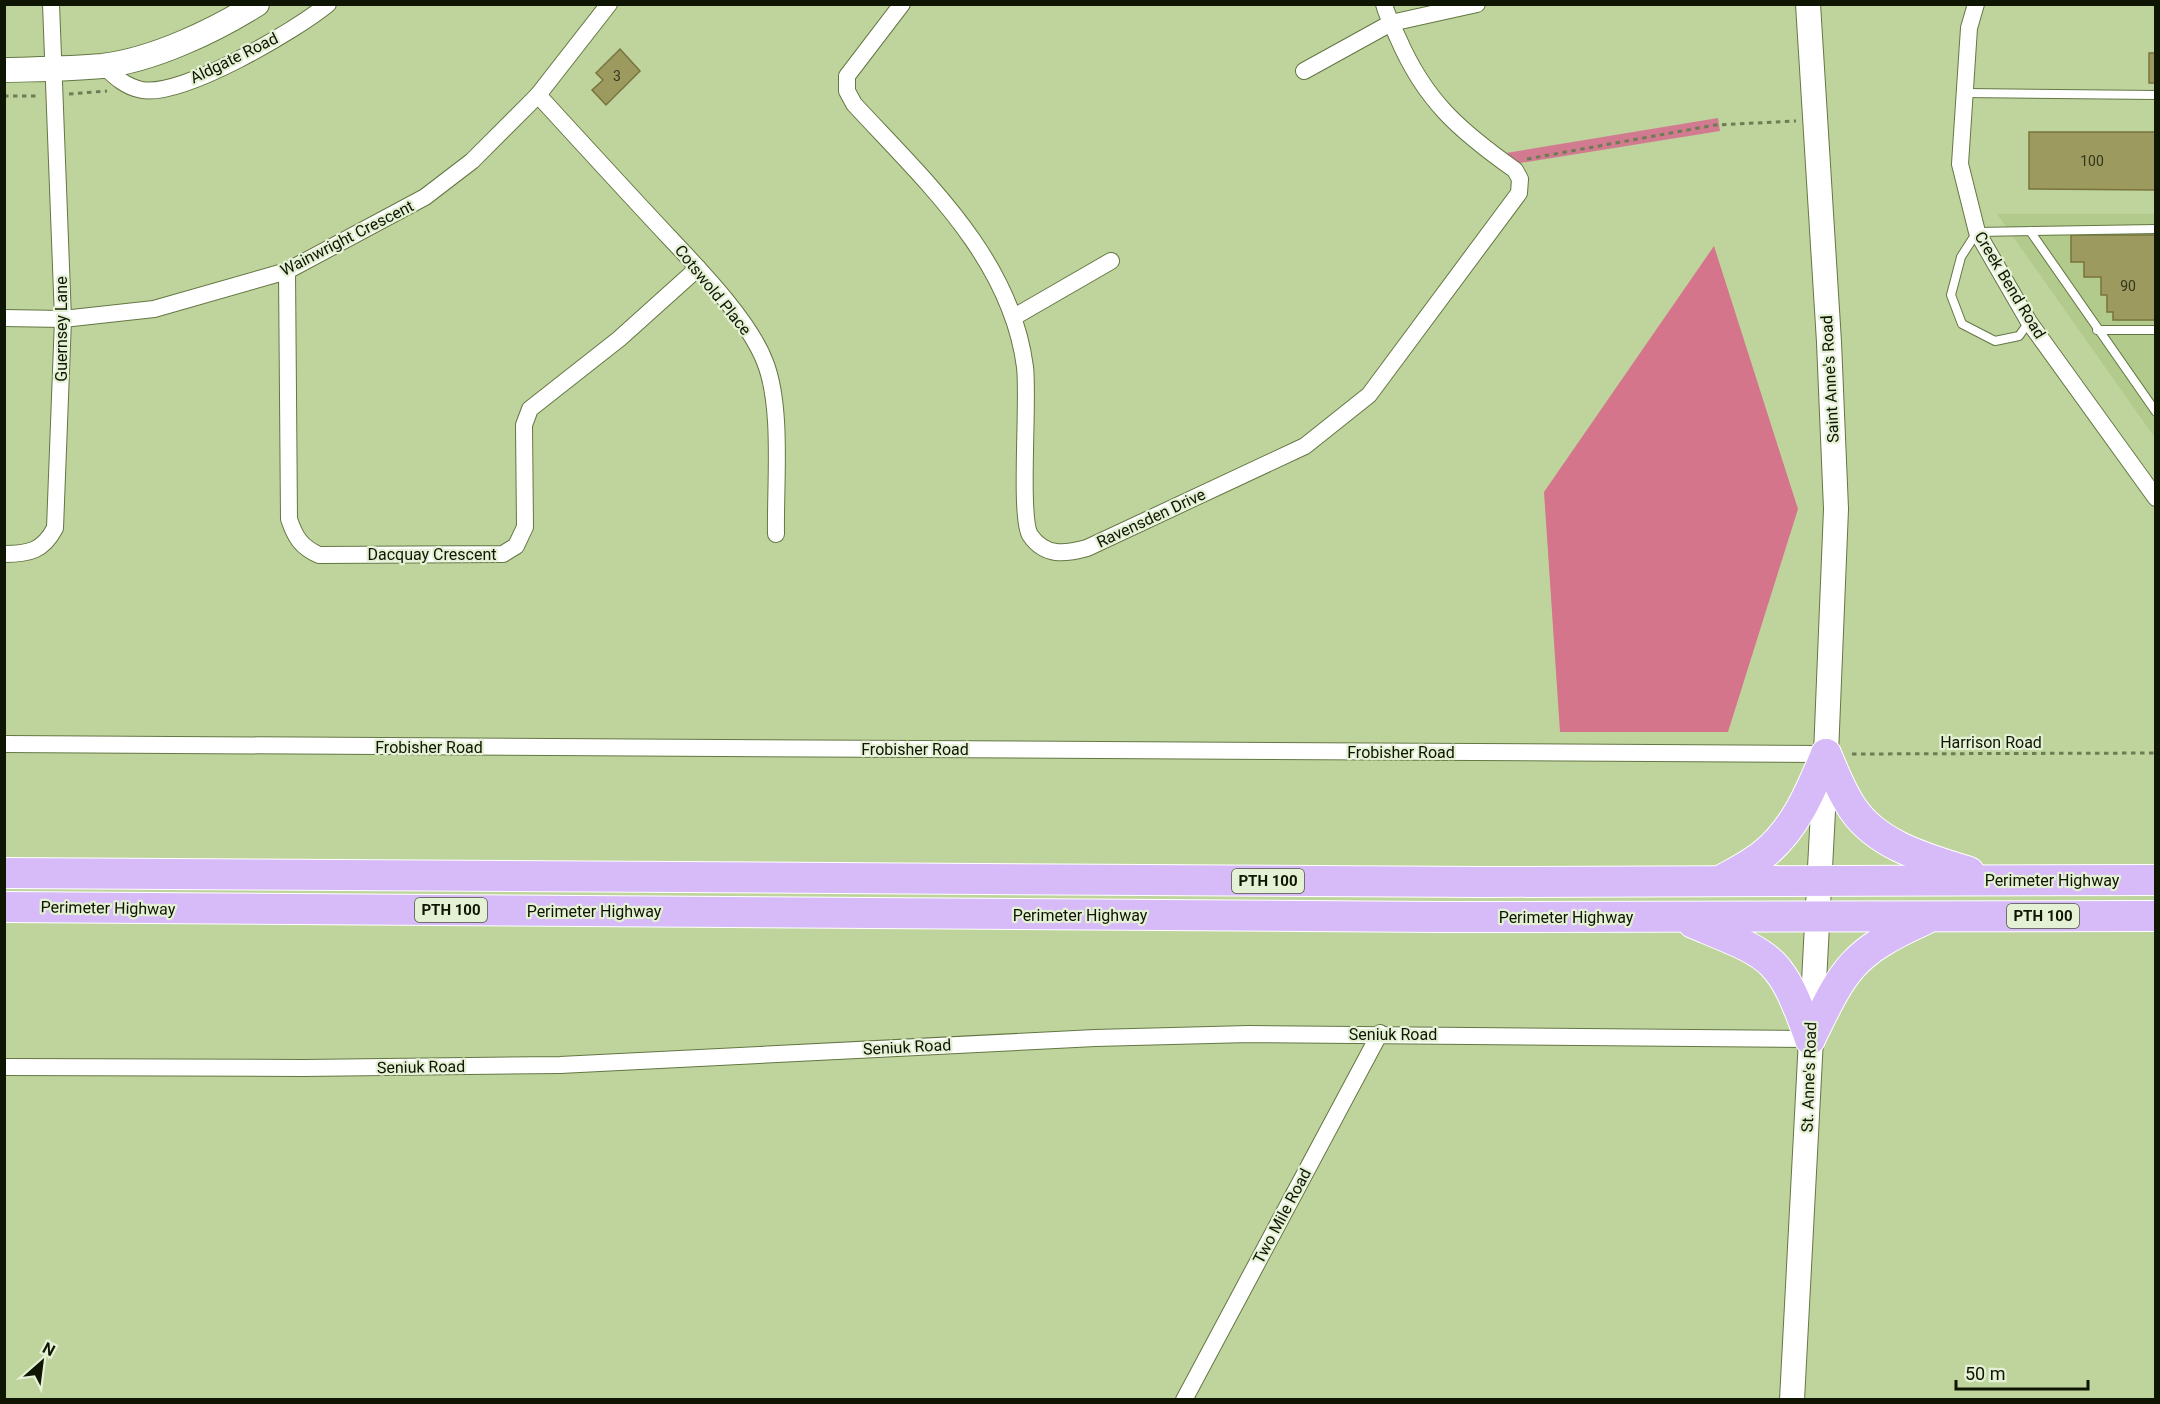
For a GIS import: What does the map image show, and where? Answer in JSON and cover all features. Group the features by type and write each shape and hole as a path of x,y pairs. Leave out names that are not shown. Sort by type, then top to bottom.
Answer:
{"highway":[{"path":"1826,754 1852,807 1871,828 1915,854 1992,880"},
{"path":"1719,882 1763,855 1782,836 1805,803 1826,754"},
{"name":"Perimeter Highway","path":"4,873 1719,882 2156,880"},
{"name":"Perimeter Highway","path":"4,907 1679,917 2156,916"},
{"path":"1679,917 1743,942 1766,956 1781,972 1794,993 1810,1039"},
{"path":"1810,1039 1840,980 1860,957 1885,938 1930,917"}],"main road":[{"path":"4,70 104,66 147,55 229,22 257,4"},
{"name":"Saint Anne's Road","path":"1808,4 1836,509 1826,754"},
{"name":"St. Anne's Road","path":"1792,1400 1826,754"}],"street":[{"name":"Guernsey Lane","path":"4,554 28,554 46,544 55,528 63,319 55,68 50,38 51,4"},
{"name":"Aldgate Road","path":"104,66 119,80 144,90 188,81 266,45 328,4"},
{"name":"Wainwright Crescent","path":"4,318 63,319 154,309 287,271 425,197 472,161 538,95 609,4"},
{"name":"Ravensden Drive","path":"902,4 848,76 847,91 854,104 951,211 983,254 1014,317 1025,366 1027,396 1025,514 1030,534 1044,548 1062,555 1087,548 1305,446 1362,401 1519,193 1520,179 1504,163 1447,117 1424,88 1391,23 1384,4"},
{"path":"1304,71 1391,23 1477,4"},
{"name":"Creek Bend Road","path":"1976,4 1969,27 1960,164 1977,232 2029,322 2156,498"},
{"name":"Cotswold Place","path":"538,95 698,268 752,337 766,362 775,423 776,534"},
{"path":"1014,317 1111,261"},
{"name":"Dacquay Crescent","path":"287,271 289,519 295,536 306,549 319,555 503,554 516,546 525,527 524,424 530,409 619,339 698,268"},
{"name":"Frobisher Road","path":"4,744 1826,754"},
{"name":"Seniuk Road","path":"4,1067 303,1068 548,1065 1175,1035 1380,1033 1810,1039"},
{"name":"Two Mile Road","path":"1184,1400 1380,1033"}],"lane":[{"path":"1964,93 2156,95"},
{"path":"2029,322 2019,336 1995,341 1962,324 1951,295 1961,257 1977,232 2156,229"},
{"path":"2030,231 2156,412"},
{"path":"2097,330 2156,330"}],"path":[{"path":"1504,163 1715,125 1816,120"},
{"name":"Harrison Road","path":"1826,754 2156,753"}],"shaded area":[{"path":"1718,118 1720,131 1508,165 1494,155"},
{"path":"1997,214 2155,214 2155,438"},
{"path":"1714,246 1798,509 1728,732 1560,732 1544,492"}],"building":[{"path":"620,49 640,71 606,105 592,90 603,80 596,73"},
{"path":"2149,53 2156,53 2156,83 2149,83"},
{"path":"2029,132 2156,132 2156,190 2029,189"},
{"path":"2071,235 2156,235 2156,320 2113,320 2113,312 2107,312 2107,295 2101,295 2101,277 2084,277 2084,262 2071,262"}]}
